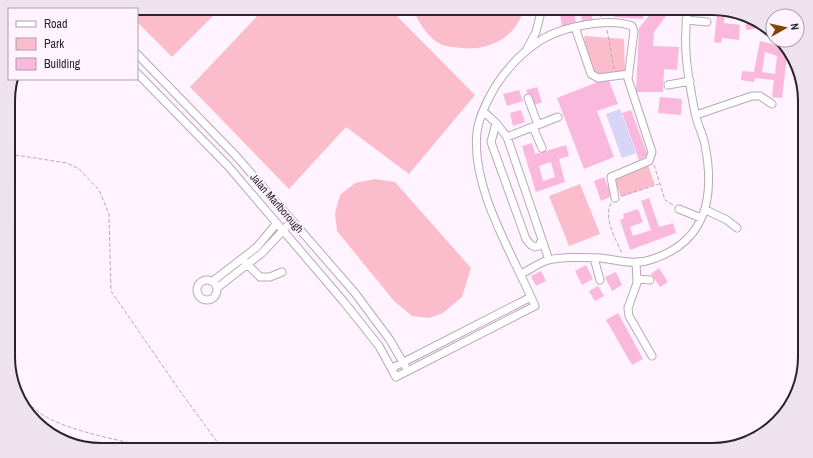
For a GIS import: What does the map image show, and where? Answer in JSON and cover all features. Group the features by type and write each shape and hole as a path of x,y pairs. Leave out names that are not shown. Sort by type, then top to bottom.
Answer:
{"street":[{"path":"392,368 531,297 486,198 479,169 477,132 482,111 488,99 505,72 527,49 536,32 540,15"},
{"path":"521,274 548,260 594,258 626,263 646,262 665,255 687,241 706,210 709,188 705,145 696,116 684,52 687,15"},
{"path":"686,20 707,22"},
{"path":"527,49 559,31 606,24 627,24 632,26 634,31 628,79 652,152 652,158 649,161 611,177 615,198"},
{"path":"575,28 590,74 598,78 629,74"},
{"name":"Jalan Marlborough","path":"138,55 237,157 355,293 390,340 407,371"},
{"name":"Jalan Marlborough","path":"138,74 228,166 344,302 379,346 396,377 535,306 531,297"},
{"path":"668,85 690,81"},
{"path":"696,116 752,96 760,96 772,104"},
{"path":"528,98 542,148"},
{"path":"482,111 496,123 507,137 548,260"},
{"path":"507,137 558,117"},
{"path":"496,123 491,142 526,239 531,245 536,247 539,246 541,241"},
{"path":"679,209 701,218"},
{"path":"706,210 727,220 737,228"},
{"path":"217,288 258,256 292,221"},
{"path":"213,281 217,288 216,295 211,299 205,300 199,296 197,290 199,283 205,280 213,281 221,275 254,250 277,224"},
{"path":"254,250 258,256"},
{"path":"242,258 257,275 263,278 282,272"},
{"path":"594,258 600,280"},
{"path":"636,262 638,279 628,308 629,316 652,356"},
{"path":"221,275 226,281"},
{"path":"638,279 650,280"}],"path":[{"path":"602,15 606,24 615,76"},
{"path":"15,155 67,163 79,169 99,190 109,214 111,291 218,443"},
{"path":"652,158 665,200 679,209"},
{"path":"626,263 614,236 609,218 610,206 615,198 659,184"},
{"path":"32,408 37,413 56,423 137,443"}],"green space":[{"path":"138,15 214,15 172,57 138,23"},
{"path":"258,15 396,15 475,95 409,174 346,127 289,189 190,87"},
{"path":"416,15 521,15 514,28 506,36 487,46 476,48 442,45 428,34"},
{"path":"584,36 624,39 625,74 590,77"},
{"path":"648,165 655,185 621,197 614,178"},
{"path":"375,179 395,182 471,268 462,297 443,313 429,318 412,316 394,301 337,231 335,213 340,195 355,183"},
{"path":"580,184 600,234 569,246 549,196"}],"water":[{"path":"620,109 636,153 622,158 606,114"}],"building":[{"path":"560,15 575,15 576,24 562,27"},
{"path":"581,15 592,15 593,22 582,24"},
{"path":"614,15 643,15 643,19 614,17"},
{"path":"649,15 667,15 654,32 653,46 679,47 677,70 664,69 663,92 636,92 639,28"},
{"path":"717,15 725,16 724,23 740,25 739,40 722,38 721,43 714,42"},
{"path":"745,22 754,26 755,29 746,30"},
{"path":"760,41 765,42 765,48 780,48 787,58 782,98 772,97 774,80 755,78 754,82 741,80 742,71 754,72","holes":["765,52 777,56 775,74 762,72"]},
{"path":"608,78 618,104 597,111 614,157 584,169 557,98"},
{"path":"537,87 542,102 532,106 526,90"},
{"path":"519,90 523,101 507,106 503,94"},
{"path":"660,97 682,99 681,115 658,113"},
{"path":"521,110 525,122 513,126 510,113"},
{"path":"631,110 648,156 639,160 622,113"},
{"path":"532,143 535,154 566,145 569,156 559,159 565,182 536,192 522,146","holes":["551,162 555,177 543,181 539,166"]},
{"path":"604,177 612,196 601,201 594,181"},
{"path":"649,198 659,227 673,223 676,233 630,250 620,220 624,218 623,214 638,209 643,222 630,227 633,236 651,230 641,201"},
{"path":"586,265 593,279 582,285 575,271"},
{"path":"659,268 668,282 660,287 651,274"},
{"path":"541,271 546,281 536,286 531,276"},
{"path":"616,272 622,285 612,291 605,277"},
{"path":"598,286 604,296 595,301 589,291"},
{"path":"618,313 643,359 632,365 606,320"}]}
